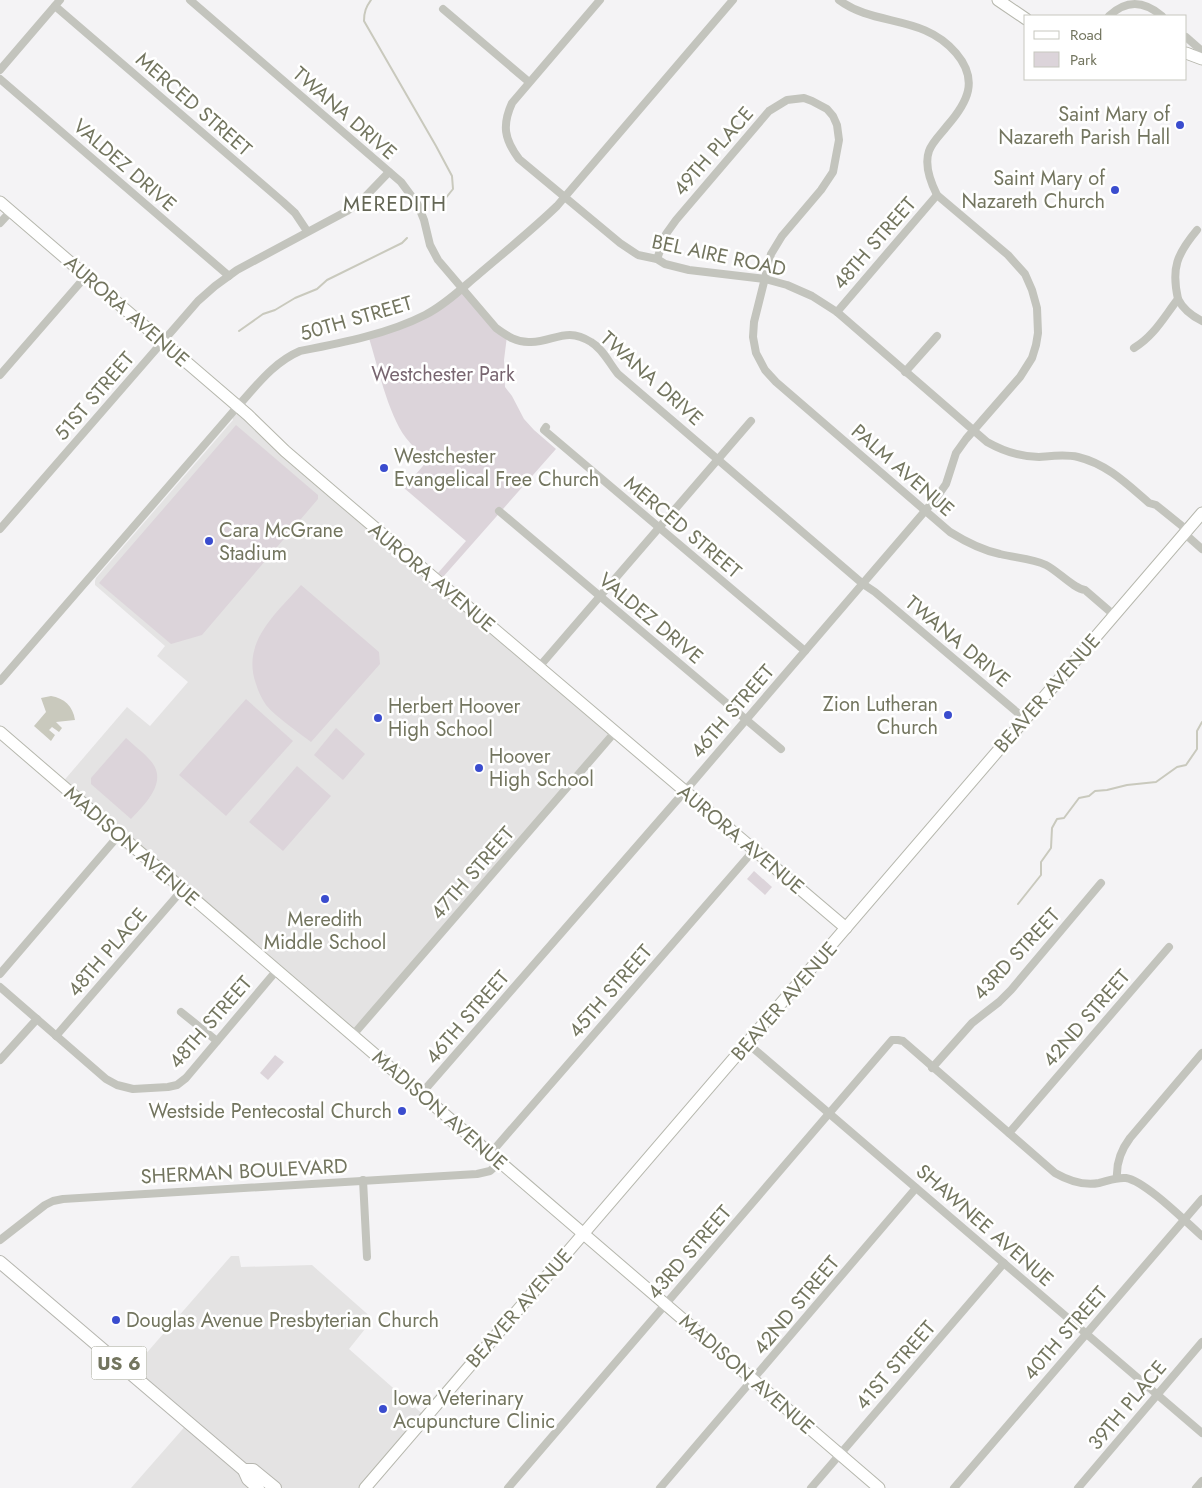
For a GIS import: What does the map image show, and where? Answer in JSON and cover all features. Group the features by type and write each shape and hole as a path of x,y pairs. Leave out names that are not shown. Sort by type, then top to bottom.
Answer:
{"main road":[{"name":"US 6","path":"0,1262 244,1470 248,1479 258,1488"},
{"name":"US 6","path":"244,1470 253,1470 274,1488"}],"street":[{"name":"TWANA DRIVE","path":"190,0 401,182 413,196 424,220 430,245 438,260 496,328 514,339 531,342 565,335 574,335 590,341 603,353 618,374 863,584 875,592 1025,719"},
{"path":"443,9 529,82 600,0"},
{"name":"50TH STREET","path":"0,681 272,369 288,356 300,351 383,332 408,323 438,308 538,224 564,197 733,0"},
{"path":"839,0 864,12 924,29 948,43 964,62 970,79 967,98 956,116 935,140 928,152 928,166 932,184 937,195"},
{"path":"998,0 1024,18"},
{"path":"1110,15 1122,5 1130,2 1141,2 1161,15"},
{"path":"0,70 58,3"},
{"name":"MERCED STREET","path":"58,3 283,202 295,213 307,231"},
{"path":"1187,38 1202,51"},
{"path":"1187,53 1202,60"},
{"name":"VALDEZ DRIVE","path":"0,79 229,276"},
{"name":"BEL AIRE ROAD","path":"529,82 512,103 506,115 505,128 512,150 519,159 620,244 638,254 657,259 665,264 689,270 765,279 786,285 812,296 837,312 987,442 1017,454 1038,457 1059,455 1078,457 1100,465 1115,474 1149,503 1156,504 1202,549"},
{"name":"49TH PLACE","path":"657,259 666,234 676,220 769,111 787,100 804,98 819,104"},
{"name":"PALM AVENUE","path":"819,104 827,109 837,125 838,140 833,172 822,190 776,244 771,254 754,322 753,338 756,353 764,370 950,532 973,545 999,554 1045,565 1079,589 1085,590 1114,615"},
{"name":"51ST STREET","path":"0,529 198,301 229,276 347,210 364,198 389,172"},
{"name":"48TH STREET","path":"837,312 937,195"},
{"name":"46TH STREET","path":"421,1094 685,791 937,497 946,484 956,453 1020,377 1032,358 1038,333 1037,308 1025,274 1008,255 937,195"},
{"name":"AURORA AVENUE","path":"0,202 238,406 292,457 846,928"},
{"path":"0,223 11,211"},
{"path":"1197,230 1186,243 1175,267 1175,285 1180,303 1189,313 1202,322"},
{"path":"0,375 86,276"},
{"path":"1134,348 1157,329 1178,299"},
{"path":"905,372 936,336"},
{"path":"539,667 751,421"},
{"name":"MERCED STREET","path":"546,427 544,430 804,651"},
{"name":"VALDEZ DRIVE","path":"500,511 781,749"},
{"name":"BEAVER AVENUE","path":"365,1488 1202,513"},
{"name":"MADISON AVENUE","path":"0,732 879,1488"},
{"name":"47TH STREET","path":"353,1035 615,732"},
{"path":"0,974 119,835"},
{"name":"45TH STREET","path":"490,1154 754,850"},
{"name":"43RD STREET","path":"508,1488 892,1040 903,1041 932,1068 972,1023 1000,1002 1101,883"},
{"name":"48TH PLACE","path":"56,1036 182,889"},
{"name":"42ND STREET","path":"1009,1133 1169,947"},
{"name":"48TH STREET","path":"56,1036 117,1085 133,1089 177,1085 186,1078 277,970"},
{"path":"0,987 56,1036"},
{"path":"181,1012 217,1041"},
{"path":"0,1060 37,1019"},
{"name":"SHAWNEE AVENUE","path":"747,1043 1202,1433"},
{"path":"1116,1178 1118,1158 1123,1148 1202,1053"},
{"path":"932,1068 1055,1173 1070,1181 1087,1184 1116,1178 1124,1178 1140,1184 1202,1236"},
{"name":"SHERMAN BOULEVARD","path":"0,1240 45,1205 63,1199 485,1173 495,1168 500,1162"},
{"path":"363,1180 367,1257"},
{"name":"42ND STREET","path":"660,1488 916,1188"},
{"name":"40TH STREET","path":"954,1488 1202,1199"},
{"name":"41ST STREET","path":"811,1488 1004,1263"},
{"name":"39TH PLACE","path":"1078,1488 1202,1342"},
{"path":"1196,1488 1202,1481"}],"shaded area":[{"name":"Herbert Hoover High School","path":"238,406 615,732 353,1035 61,784 127,707 150,726 188,682 157,656 165,646 95,585 95,581 233,420 231,414"},
{"path":"51,696 60,699 70,707 75,720 56,722 62,728 59,732 52,727 49,730 55,735 51,741 34,726 46,712 41,698"},
{"path":"231,1256 239,1256 241,1267 312,1265 373,1319 349,1349 426,1417 365,1488 131,1488 188,1423 130,1372"}],"green space":[{"name":"Westchester Park","path":"462,289 507,336 504,360 505,387 524,419 556,449 443,577 438,573 466,541 404,488 428,460 406,438 393,415 368,335 407,323"},
{"name":"Cara McGrane Stadium","path":"236,425 318,495 318,499 202,635 171,644 99,583"},
{"path":"301,585 379,652 380,664 311,742 266,705 256,684 253,669 253,655 257,642 272,618"},
{"path":"246,699 293,741 226,816 179,775"},
{"path":"336,728 365,754 343,780 314,755"},
{"path":"126,738 149,759 155,767 157,775 154,791 131,819 91,784 91,778"},
{"path":"297,766 331,796 283,851 249,822"},
{"path":"754,871 772,887 765,895 747,879"},
{"path":"275,1055 284,1062 268,1080 260,1073"}],"waterway":[{"path":"371,0 364,15 364,21 452,176 453,189 445,199"},
{"path":"239,331 263,314 317,289 327,280 402,243 407,238"},
{"path":"1018,904 1041,875 1041,862 1051,848 1052,828 1057,819 1064,818 1079,798 1089,796 1095,791 1156,782 1177,767 1186,765 1197,749 1197,731 1202,722"}],"place":[{"name":"Saint Mary of Nazareth Parish Hall","path":"1180,125"},
{"name":"Saint Mary of Nazareth Church","path":"1115,190"},
{"name":"Westchester Evangelical Free Church","path":"384,468"},
{"name":"Cara McGrane Stadium","path":"209,541"},
{"name":"Zion Lutheran Church","path":"948,715"},
{"name":"Herbert Hoover High School","path":"378,718"},
{"name":"Hoover High School","path":"479,768"},
{"name":"Meredith Middle School","path":"325,899"},
{"name":"Westside Pentecostal Church","path":"402,1111"},
{"name":"Douglas Avenue Presbyterian Church","path":"116,1320"},
{"name":"Iowa Veterinary Acupuncture Clinic","path":"383,1409"}],"district":[{"name":"MEREDITH","path":"395,204"}]}
